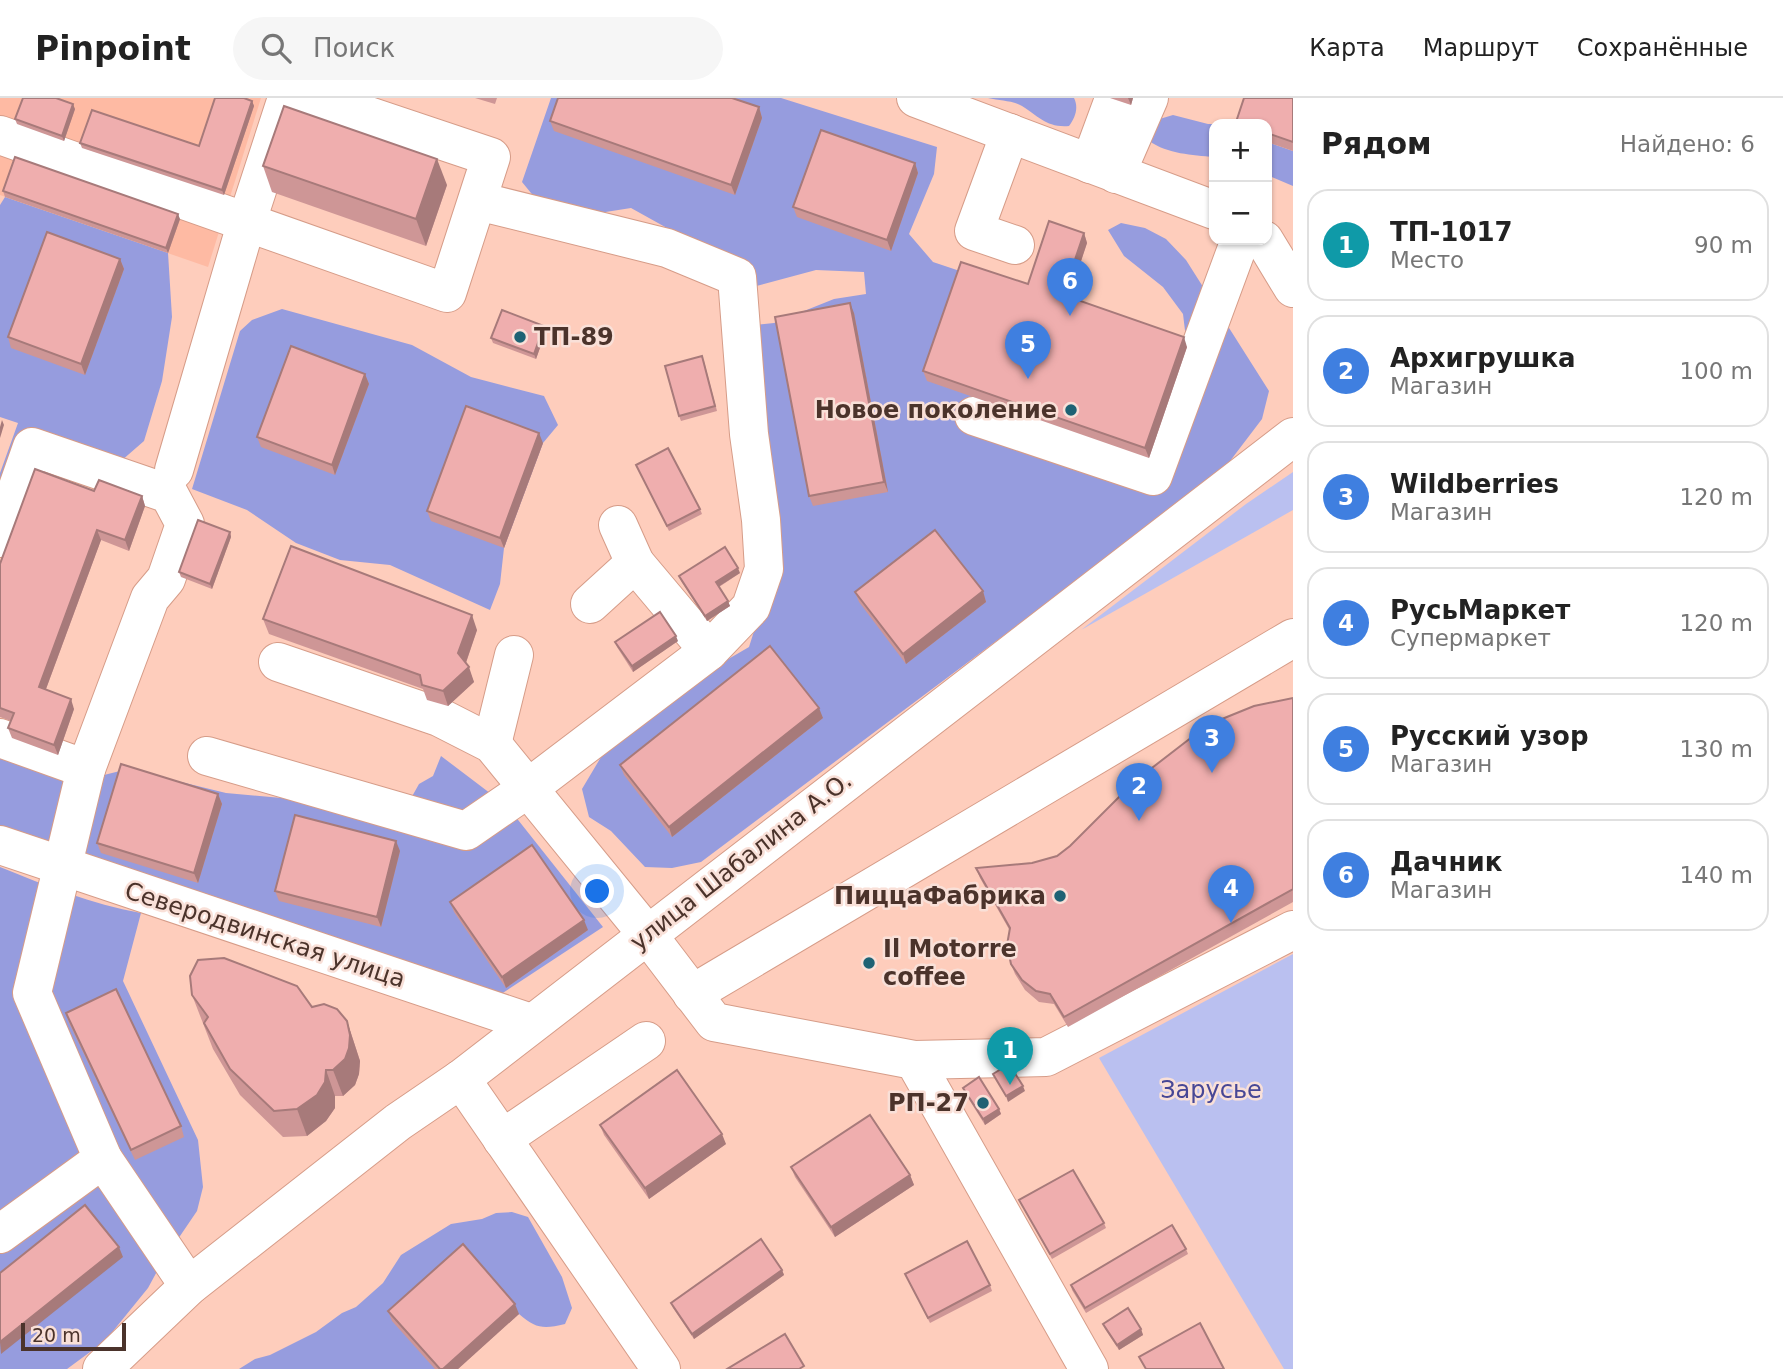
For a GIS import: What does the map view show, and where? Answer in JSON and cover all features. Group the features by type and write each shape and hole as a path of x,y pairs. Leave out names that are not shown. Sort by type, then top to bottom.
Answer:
{"street":[{"path":"174,470 247,221 287,98"},
{"path":"0,135 447,293 491,157 316,98"},
{"path":"916,98 1209,209"},
{"path":"1103,169 1131,99"},
{"path":"1010,134 974,231 1015,245"},
{"path":"207,756 466,831 527,789 709,651 751,607 764,569 761,520 749,434 737,277 667,248 478,201"},
{"path":"1272,232 1293,238"},
{"path":"974,416 1153,476 1238,245"},
{"path":"1267,245 1293,288"},
{"name":"улица Шабалина А.О.","path":"102,1369 189,1286 398,1122 461,1079 1293,437"},
{"path":"0,538 32,447 169,494 185,524 166,579 150,598 86,769 32,993 103,1159 189,1286"},
{"path":"618,525 635,563 709,651"},
{"path":"590,604 635,563"},
{"path":"692,994 1293,638"},
{"path":"492,744 514,655"},
{"path":"278,662 439,717 492,744 647,934 714,1022 914,1060 1046,1057 1293,930"},
{"path":"0,738 86,769"},
{"name":"Северодвинская улица","path":"0,845 531,1024"},
{"path":"502,1139 646,1041"},
{"path":"914,1060 1089,1369"},
{"path":"461,1079 661,1369"},
{"path":"0,1234 103,1159"}],"shaded area":[{"path":"0,98 261,98 208,267 0,195"},
{"path":"551,98 781,98 937,147 934,174 909,234 933,262 1187,347 1183,314 1163,287 1124,256 1108,230 1121,223 1145,228 1166,239 1186,260 1269,391 1262,419 1227,465 701,862 672,868 645,867 611,831 589,817 582,789 604,752 701,675 749,647 769,584 746,326 774,323 834,299 866,294 864,272 816,270 749,288 712,281 667,228 631,208 580,216 540,204 522,182"},
{"path":"988,98 1074,98 1075,116 1069,126 1055,125 1018,104"},
{"path":"1173,115 1209,124 1209,156 1172,151 1149,141 1153,121"},
{"path":"1272,144 1293,151 1293,186 1272,177"},
{"path":"5,197 168,253 172,317 162,381 144,441 121,461 56,439 0,510 0,473 18,423 0,417 0,205"},
{"path":"282,309 412,345 471,377 544,396 558,425 543,443 504,548 500,584 490,610 390,565 340,560 296,543 247,510 192,489 240,331 252,320"},
{"path":"0,750 96,777 128,769 226,793 405,809 419,784 433,776 441,756 507,806 603,927 495,998 0,833"},
{"path":"0,867 52,888 141,913 123,981 198,1140 203,1187 197,1211 148,1288 105,1341 67,1369 0,1369"},
{"path":"512,1212 528,1217 562,1277 572,1308 565,1324 540,1326 530,1323 519,1314 435,1369 239,1369 316,1332 342,1313 356,1307 383,1283 401,1255 451,1224 482,1219 496,1213"}],"green space":[{"path":"1293,472 1293,510 1081,630 1246,504"},
{"name":"Зарусье","path":"1293,954 1293,1369 1284,1369 1099,1058"}],"building":[{"path":"23,98 56,98 73,104 62,136 15,119"},
{"path":"215,98 244,98 252,101 222,190 80,143 92,110 199,146"},
{"path":"558,98 732,98 759,107 731,185 550,121"},
{"path":"1244,98 1293,98 1293,142 1272,135 1272,119 1237,119"},
{"path":"284,106 437,159 416,219 263,166"},
{"path":"821,130 915,163 887,240 793,207"},
{"path":"15,157 178,214 166,248 3,191"},
{"path":"1049,221 1084,233 1063,295 1184,337 1145,448 923,371 961,262 1028,284"},
{"path":"47,232 120,259 81,364 8,337"},
{"path":"850,303 884,482 809,496 775,317"},
{"name":"ТП-89","path":"502,310 544,326 534,354 491,338"},
{"path":"291,346 365,374 332,465 257,437"},
{"path":"702,356 715,406 679,416 665,366"},
{"path":"466,406 539,433 500,538 427,511"},
{"path":"668,448 700,509 667,526 636,465"},
{"path":"35,469 94,491 99,480 142,496 125,540 97,530 39,687 71,699 54,745 8,728 14,713 0,708 0,564"},
{"path":"198,520 230,532 210,584 179,572"},
{"path":"935,530 983,591 903,654 855,592"},
{"path":"291,546 472,615 458,653 469,667 443,691 422,685 420,675 263,619"},
{"path":"725,547 738,568 716,582 728,601 705,616 679,576"},
{"path":"660,612 676,636 632,666 615,642"},
{"path":"770,646 819,708 669,827 620,765"},
{"path":"1293,698 1293,889 1064,1017 1050,994 1036,991 1022,980 1011,964 1007,945 1010,928 976,868 1032,863 1057,856 1135,781 1192,737 1222,719 1254,706"},
{"path":"121,764 218,794 194,873 97,843"},
{"path":"295,815 396,841 377,917 275,891"},
{"path":"532,845 584,920 502,977 450,902"},
{"path":"224,958 297,986 312,1007 324,1004 337,1009 347,1021 350,1035 345,1059 333,1070 326,1070 325,1082 317,1095 297,1109 274,1111 230,1069 204,1023 208,1017 192,995 190,976 198,960"},
{"path":"116,989 181,1126 131,1150 66,1013"},
{"path":"1009,1064 1023,1086 1006,1096 993,1074"},
{"path":"677,1070 722,1134 645,1188 600,1125"},
{"name":"РП-27","path":"979,1077 999,1109 983,1119 963,1088"},
{"path":"870,1115 910,1175 831,1227 791,1167"},
{"path":"1073,1170 1104,1223 1050,1254 1019,1200"},
{"path":"85,1205 119,1247 0,1342 0,1273"},
{"path":"1172,1225 1186,1249 1085,1308 1071,1285"},
{"path":"761,1239 782,1270 692,1334 671,1303"},
{"path":"967,1241 990,1285 928,1318 905,1274"},
{"path":"463,1244 515,1304 440,1369 388,1311"},
{"path":"1128,1308 1141,1329 1117,1345 1103,1324"},
{"path":"1200,1323 1224,1369 1146,1369 1139,1357"},
{"path":"785,1334 804,1366 799,1369 727,1369"}],"place":[{"name":"Дачник","path":"1070,316"},
{"name":"ТП-89","path":"520,337"},
{"name":"Русский узор","path":"1028,379"},
{"name":"Новое поколение","path":"1071,410"},
{"name":"Wildberries","path":"1212,773"},
{"name":"Архигрушка","path":"1139,821"},
{"name":"ПиццаФабрика","path":"1060,896"},
{"name":"РусьМаркет","path":"1231,923"},
{"name":"Il Motorre coffee","path":"869,963"},
{"name":"ТП-1017","path":"1010,1085"},
{"name":"РП-27","path":"983,1103"}]}
